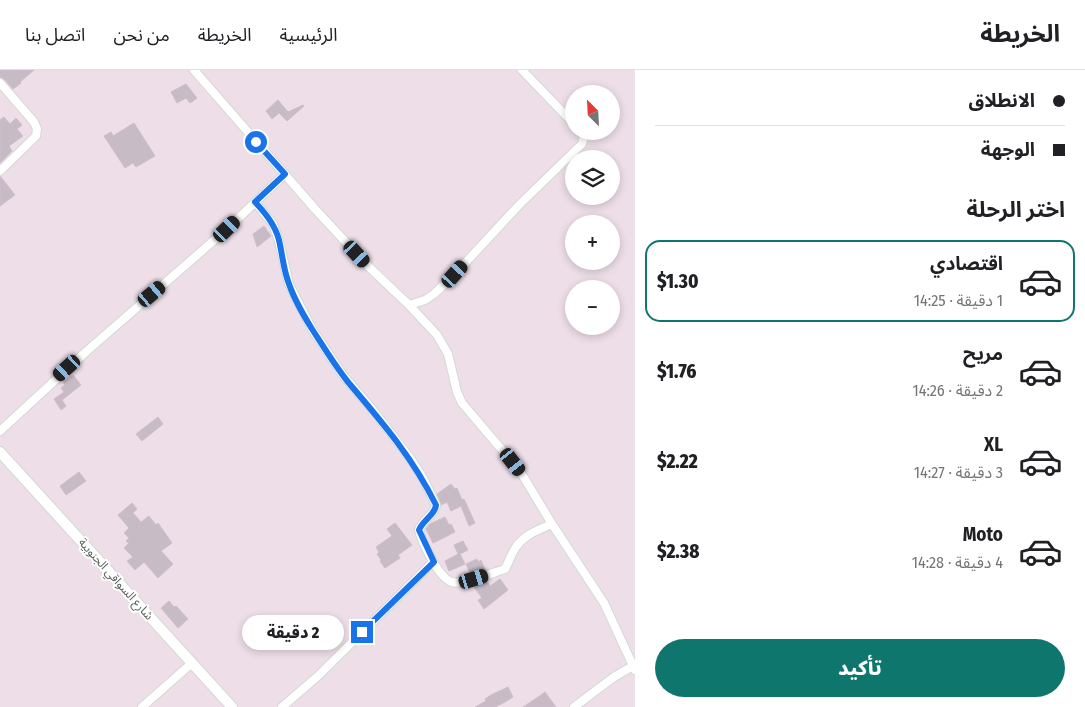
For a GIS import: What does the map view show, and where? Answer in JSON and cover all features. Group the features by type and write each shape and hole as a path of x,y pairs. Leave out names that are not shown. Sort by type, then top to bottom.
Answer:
{"street":[{"path":"194,70 369,267 433,330 445,348 457,392 462,403 520,471 604,603 634,668 614,677 574,707"},
{"path":"522,70 565,115"},
{"path":"0,83 34,122 37,129 36,136 0,171"},
{"path":"409,305 425,300 434,294 519,205 582,144 583,140"},
{"path":"0,431 57,377 142,304 285,174"},
{"path":"255,202 273,224 289,284 312,329 345,378 410,458 436,505 436,510 422,524 419,530 434,562 444,577 453,583 464,582 504,569 516,548 527,535 552,524"},
{"name":"شارع السواقي الجنوبية","path":"0,452 232,707"},
{"path":"282,707 318,676 434,562"},
{"path":"142,707 192,663"}],"building":[{"path":"0,70 34,70 13,89 0,77"},
{"path":"186,84 197,98 190,103 186,98 177,103 171,92"},
{"path":"278,100 288,112 304,106 287,121 279,113 272,119 266,111"},
{"path":"4,117 10,124 16,118 22,125 17,129 23,136 9,146 12,151 0,163 0,120"},
{"path":"134,123 155,156 136,167 133,163 125,168 104,136 111,132 113,136"},
{"path":"0,176 15,195 0,206"},
{"path":"264,226 271,236 257,247 253,234"},
{"path":"73,375 81,385 62,400 66,406 61,410 54,399 64,392 61,388 65,385 63,382"},
{"path":"158,417 163,424 142,441 136,434"},
{"path":"79,472 86,481 66,495 60,486"},
{"path":"451,484 455,489 457,488 462,500 464,499 475,523 469,526 461,506 451,511 447,502 441,505 437,494"},
{"path":"132,503 137,509 133,513 141,522 149,516 156,525 158,523 172,543 161,551 173,564 158,578 144,562 135,570 127,561 133,557 124,548 129,543 126,541 129,538 124,533 129,528 118,515"},
{"path":"445,517 455,532 433,543 426,529 430,524"},
{"path":"395,523 412,545 398,555 400,558 385,568 377,554 379,552 376,547 392,536 387,529"},
{"path":"463,541 468,550 460,554 465,564 449,571 445,561 458,554 454,545"},
{"path":"477,559 478,562 481,560 485,570 470,573 466,564"},
{"path":"500,579 508,590 484,609 478,600 482,598 474,587 487,581 490,586"},
{"path":"169,601 188,619 178,628 161,608"},
{"path":"508,687 513,697 505,702 495,707 475,707 486,701 485,699 491,695"},
{"path":"545,692 556,707 523,707 541,695"}],"route":[{"path":"256,142 285,174 255,202 273,224 276,231 289,284 312,329 348,382 372,409 410,458 437,508 419,530 434,562 362,632"}]}
